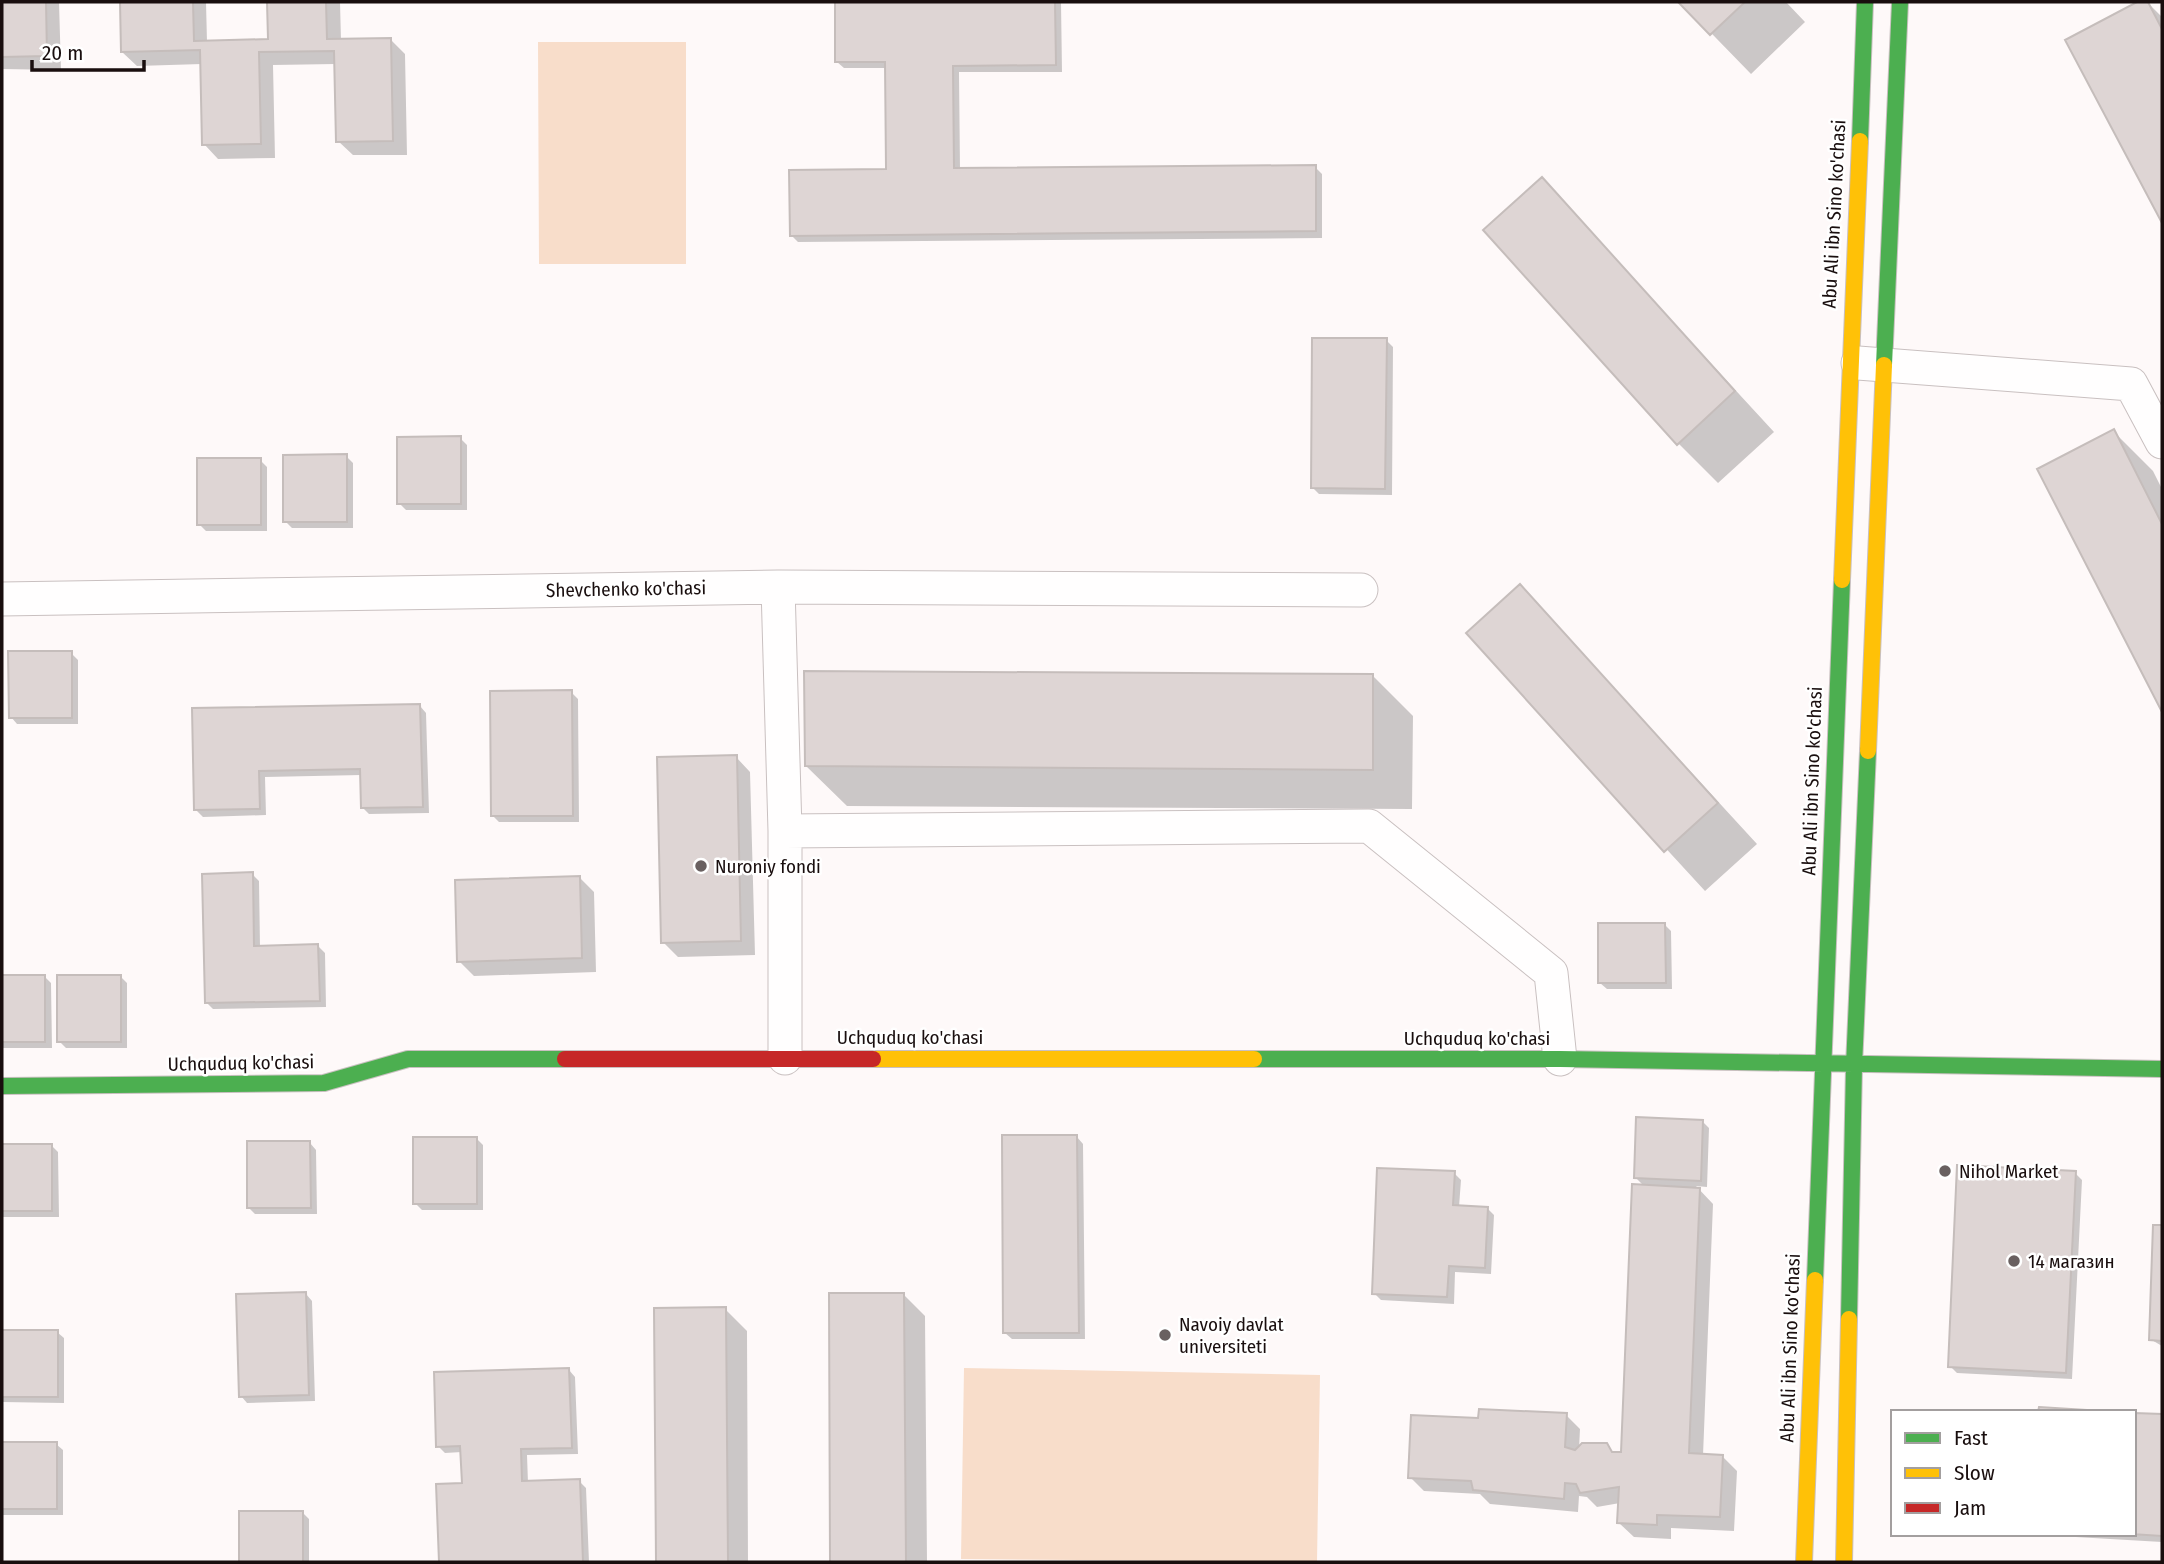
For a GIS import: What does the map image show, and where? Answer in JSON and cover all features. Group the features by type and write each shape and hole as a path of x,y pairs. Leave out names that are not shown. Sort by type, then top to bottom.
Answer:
{"street":[{"name":"Abu Ali ibn Sino ko'chasi","path":"1804,1562 1865,2"},
{"path":"1844,1562 1854,1066 1900,2"},
{"path":"1849,362 2131,384 2162,442"},
{"path":"778,587 785,831 785,1058"},
{"name":"Shevchenko ko'chasi","path":"2,599 778,587 1361,590"},
{"path":"785,831 1370,826 1551,973 1560,1059"},
{"name":"Uchquduq ko'chasi","path":"2,1086 324,1083 408,1059 1560,1059 1854,1066 2162,1069"}],"shaded area":[{"path":"538,42 686,42 686,264 539,264"},
{"path":"964,1368 1320,1375 1317,1562 961,1559"}],"building":[{"path":"2,2 46,2 47,56 2,57"},
{"path":"120,2 193,2 194,41 268,39 267,2 326,2 327,39 391,38 393,141 336,142 334,51 259,52 261,144 202,145 200,50 121,52"},
{"path":"835,2 1055,2 1056,65 953,66 954,168 1316,165 1316,231 790,236 789,170 886,169 885,62 835,62"},
{"path":"1678,2 1745,2 1710,35"},
{"path":"2137,2 2148,2 2162,29 2162,223 2065,40"},
{"path":"1542,177 1735,391 1677,445 1483,230"},
{"path":"1312,338 1387,338 1385,489 1311,488"},
{"path":"2114,429 2162,524 2162,712 2037,469"},
{"path":"461,436 461,504 397,504 397,437"},
{"path":"347,454 347,522 283,522 283,455"},
{"path":"197,458 261,458 261,525 197,525"},
{"path":"1520,584 1718,803 1664,852 1466,633"},
{"path":"8,651 72,651 72,718 9,718"},
{"path":"804,671 1373,674 1373,770 805,766"},
{"path":"572,690 573,816 491,816 490,691"},
{"path":"420,704 423,807 361,808 360,769 259,771 260,809 194,810 192,708"},
{"path":"737,755 741,941 661,943 657,757"},
{"path":"253,872 254,946 318,944 320,1001 205,1003 202,874"},
{"path":"580,876 582,958 457,962 455,880"},
{"path":"1598,923 1665,923 1666,983 1598,983"},
{"path":"2,975 45,975 45,1042 2,1042"},
{"path":"57,975 121,975 121,1042 57,1042"},
{"path":"1636,1117 1703,1120 1701,1181 1634,1178"},
{"path":"1002,1135 1077,1135 1079,1333 1003,1333"},
{"path":"413,1137 477,1137 477,1204 413,1204"},
{"path":"247,1141 310,1141 311,1208 247,1208"},
{"path":"2,1144 52,1144 52,1211 2,1211"},
{"path":"1957,1165 2076,1171 2066,1373 1948,1367"},
{"path":"1377,1168 1455,1171 1453,1205 1488,1207 1485,1268 1449,1266 1447,1297 1372,1294"},
{"path":"1632,1184 1700,1188 1689,1453 1723,1455 1720,1517 1657,1515 1657,1525 1617,1523 1619,1487 1580,1493 1576,1484 1565,1483 1564,1499 1473,1490 1471,1481 1408,1478 1411,1415 1478,1418 1479,1409 1567,1413 1565,1447 1575,1450 1582,1443 1607,1443 1612,1452 1621,1452"},
{"path":"2153,1225 2162,1225 2162,1341 2149,1340"},
{"path":"306,1292 309,1395 239,1397 236,1294"},
{"path":"829,1293 904,1293 906,1562 830,1562"},
{"path":"726,1307 728,1562 656,1562 654,1308"},
{"path":"2,1330 58,1330 58,1397 2,1397"},
{"path":"569,1368 572,1448 521,1449 522,1481 580,1479 583,1562 439,1562 436,1484 462,1483 460,1446 436,1447 434,1372"},
{"path":"2039,1407 2087,1410 2038,1410"},
{"path":"2136,1413 2162,1414 2162,1536 2136,1534"},
{"path":"2,1442 57,1442 57,1509 2,1509"},
{"path":"239,1511 303,1511 303,1562 239,1562"}],"traffic: fast":[{"path":"1860,141 1865,2"},
{"path":"1884,365 1900,2"},
{"path":"1815,1280 1842,580"},
{"path":"1849,1319 1854,1066 1868,751"},
{"path":"2,1086 324,1083 408,1059 565,1059"},
{"path":"1254,1059 1560,1059 2162,1069"}],"traffic: slow":[{"path":"1842,580 1860,141"},
{"path":"1868,751 1884,365"},
{"path":"873,1059 1254,1059"},
{"path":"1804,1562 1815,1280"},
{"path":"1844,1562 1849,1319"}],"traffic: jam":[{"path":"565,1059 873,1059"}],"place":[{"name":"Nuroniy fondi","path":"701,866"},
{"name":"Nihol Market","path":"1945,1171"},
{"name":"14 магазин","path":"2014,1261"},
{"name":"Navoiy davlat universiteti","path":"1165,1335"}]}
